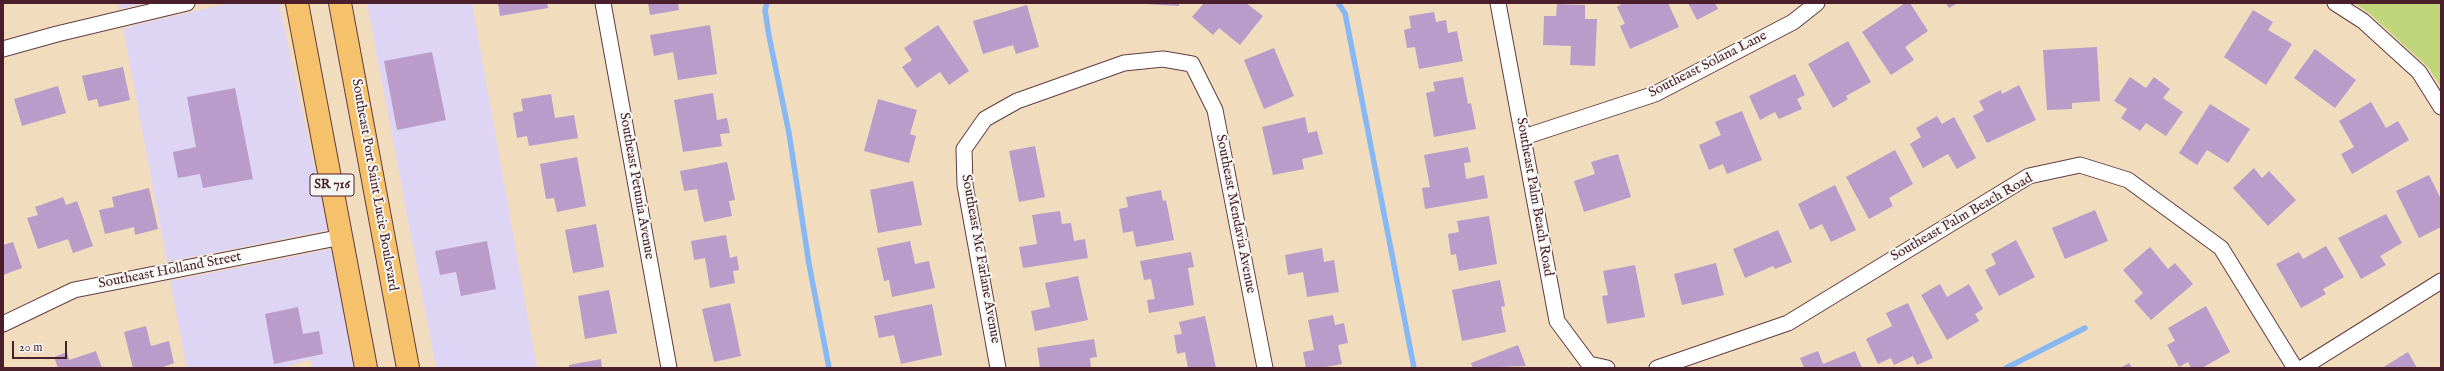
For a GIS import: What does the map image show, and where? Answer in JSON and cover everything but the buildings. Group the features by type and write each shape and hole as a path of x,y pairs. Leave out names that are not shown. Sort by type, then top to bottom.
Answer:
{"main road":[{"name":"SR 716","path":"297,3 366,368"},
{"name":"Southeast Port Saint Lucie Boulevard","path":"340,3 408,368"}],"street":[{"path":"3,49 57,34 187,3"},
{"name":"Southeast Petunia Avenue","path":"603,3 669,368"},
{"name":"Southeast Palm Beach Road","path":"1498,3 1557,321 1589,364 1607,368"},
{"name":"Southeast Solana Lane","path":"1524,137 1655,94 1793,22 1817,3"},
{"path":"2335,3 2363,21 2419,72 2441,107"},
{"name":"Southeast Mc Farlane Avenue","path":"998,368 965,185 964,150 985,119 1016,101 1124,63 1163,59 1192,64"},
{"name":"Southeast Mendavia Avenue","path":"1192,64 1215,110 1265,368"},
{"name":"Southeast Palm Beach Road","path":"1657,368 1788,322 2029,176 2080,165 2128,180 2221,248 2295,368"},
{"name":"Southeast Holland Street","path":"3,324 74,290 342,237"},
{"path":"2302,368 2441,281"}],"shaded area":[{"path":"118,3 146,3 119,9"},
{"path":"229,3 279,3 328,230 167,262 123,28"},
{"path":"367,3 472,3 537,368 436,368"},
{"path":"331,249 355,368 312,368 310,359 283,368 187,368 170,281"}],"green space":[{"path":"2354,3 2441,3 2441,87 2428,67 2369,13"}],"waterway":[{"path":"767,3 765,10 769,36 789,133 809,264 829,368"},
{"path":"1338,3 1345,13 1414,368"},
{"path":"2006,368 2085,328"}]}
